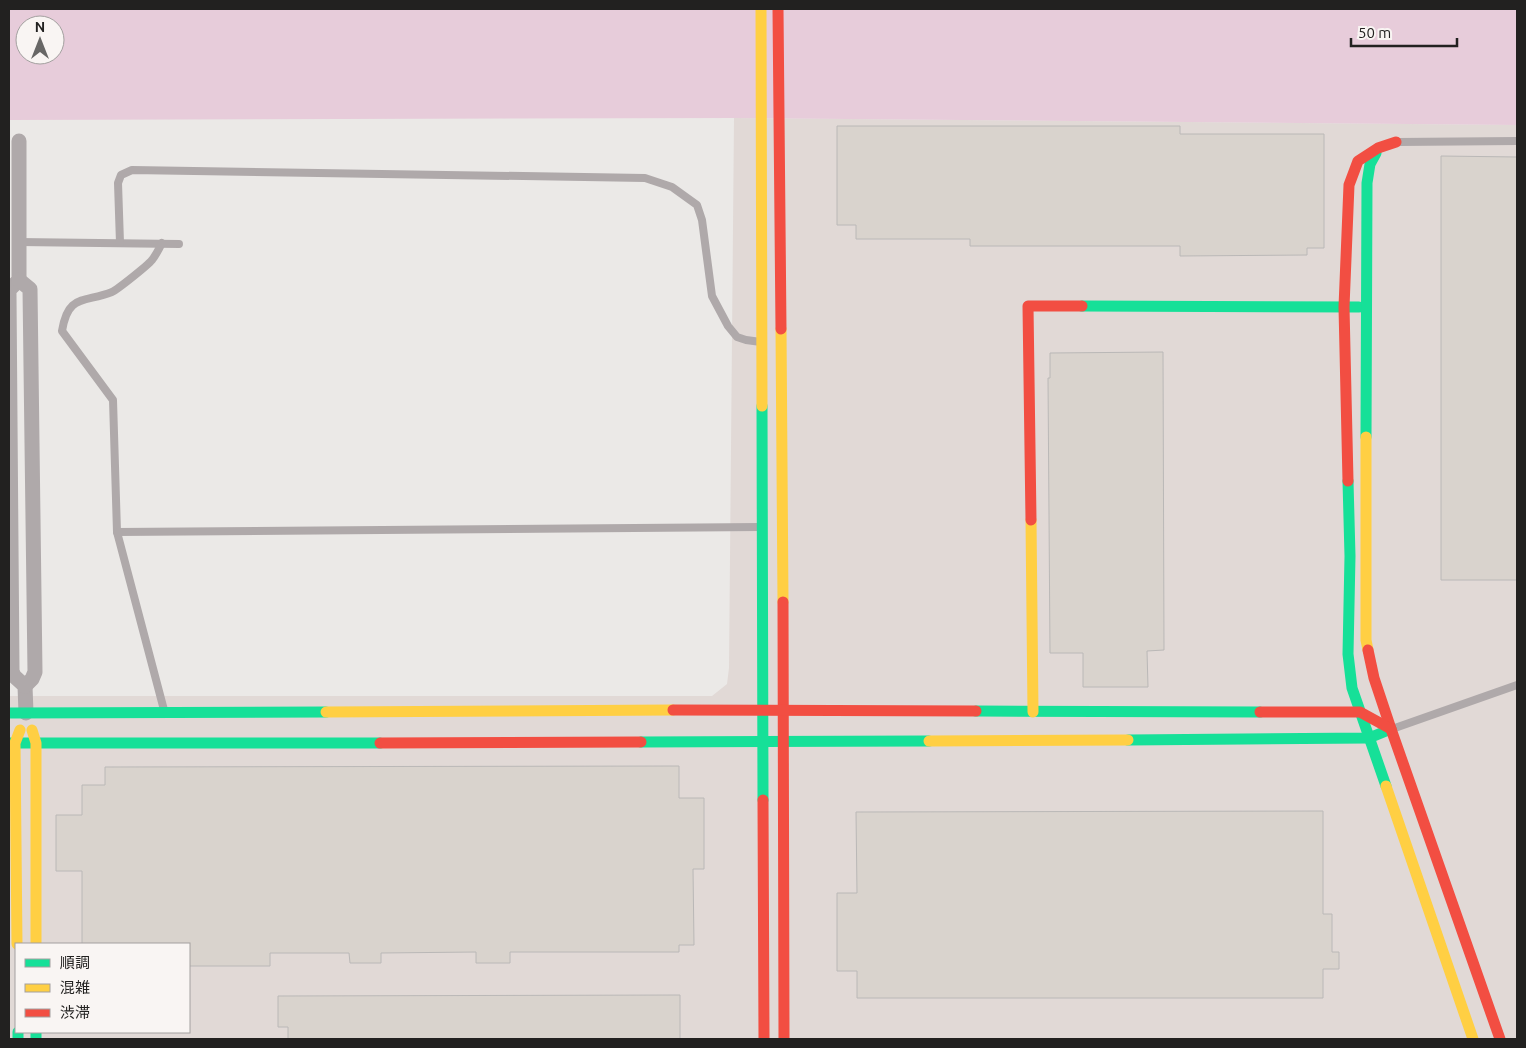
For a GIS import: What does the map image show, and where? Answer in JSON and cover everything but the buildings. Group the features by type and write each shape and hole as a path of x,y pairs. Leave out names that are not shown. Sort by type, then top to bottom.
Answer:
{"street":[{"path":"761,9 764,1039"},
{"path":"778,9 784,710 784,1039"},
{"path":"19,141 19,280 9,290 12,671 14,676 25,686 26,713 36,743 36,943"},
{"path":"1396,142 1378,148 1358,162 1349,186 1344,307 1350,556 1348,654 1352,688 1473,1039"},
{"path":"1378,148 1370,164 1367,183 1366,640 1374,678 1391,729 1500,1039"},
{"path":"19,280 30,289 35,672 32,679 25,686"},
{"path":"1033,712 1028,306 1367,307"},
{"path":"9,713 764,710 1360,712 1391,729"},
{"path":"17,943 12,743 26,713"},
{"path":"12,743 784,742 1369,738 1391,729"}],"lane":[{"path":"1396,142 1517,142"},
{"path":"120,243 118,183 121,175 132,170 645,178 672,187 697,205 702,220 712,296 728,326 737,337 762,342"},
{"path":"19,242 179,244"},
{"path":"162,243 152,260 113,291 80,301 69,307 62,331 113,400 117,532 165,712"},
{"path":"117,532 763,527"},
{"path":"1391,729 1517,685"}],"shaded area":[{"path":"9,9 1517,9 1517,125 734,118 9,120"},
{"path":"734,118 1517,125 1517,1039 9,1039 9,696 712,696 727,684 729,668"}],"traffic: fast":[{"path":"1366,437 1367,183 1370,164 1376,153"},
{"path":"1082,306 1359,307"},
{"path":"762,406 763,800"},
{"path":"1348,481 1350,556 1348,654 1352,688 1386,786"},
{"path":"976,711 1260,712"},
{"path":"9,713 326,712"},
{"path":"1128,740 1369,738 1391,729"},
{"path":"641,742 929,741"},
{"path":"9,743 380,743"},
{"path":"18,1033 18,1039"},
{"path":"36,1033 36,1039"}],"traffic: slow":[{"path":"761,9 762,406"},
{"path":"781,329 783,602"},
{"path":"1366,437 1366,640 1368,650"},
{"path":"1031,520 1033,712"},
{"path":"326,712 673,710"},
{"path":"17,943 15,743 20,730"},
{"path":"32,730 36,743 36,943"},
{"path":"929,741 1128,740"},
{"path":"1386,786 1473,1039"}],"traffic: jam":[{"path":"778,9 781,329"},
{"path":"1348,481 1344,307 1349,185 1358,161 1378,148 1396,142"},
{"path":"1031,520 1028,306 1082,306"},
{"path":"783,602 784,1039"},
{"path":"1368,650 1374,678 1391,729 1500,1039"},
{"path":"673,710 976,711"},
{"path":"1260,712 1360,712 1391,729"},
{"path":"380,743 641,742"},
{"path":"763,800 764,1039"}]}
